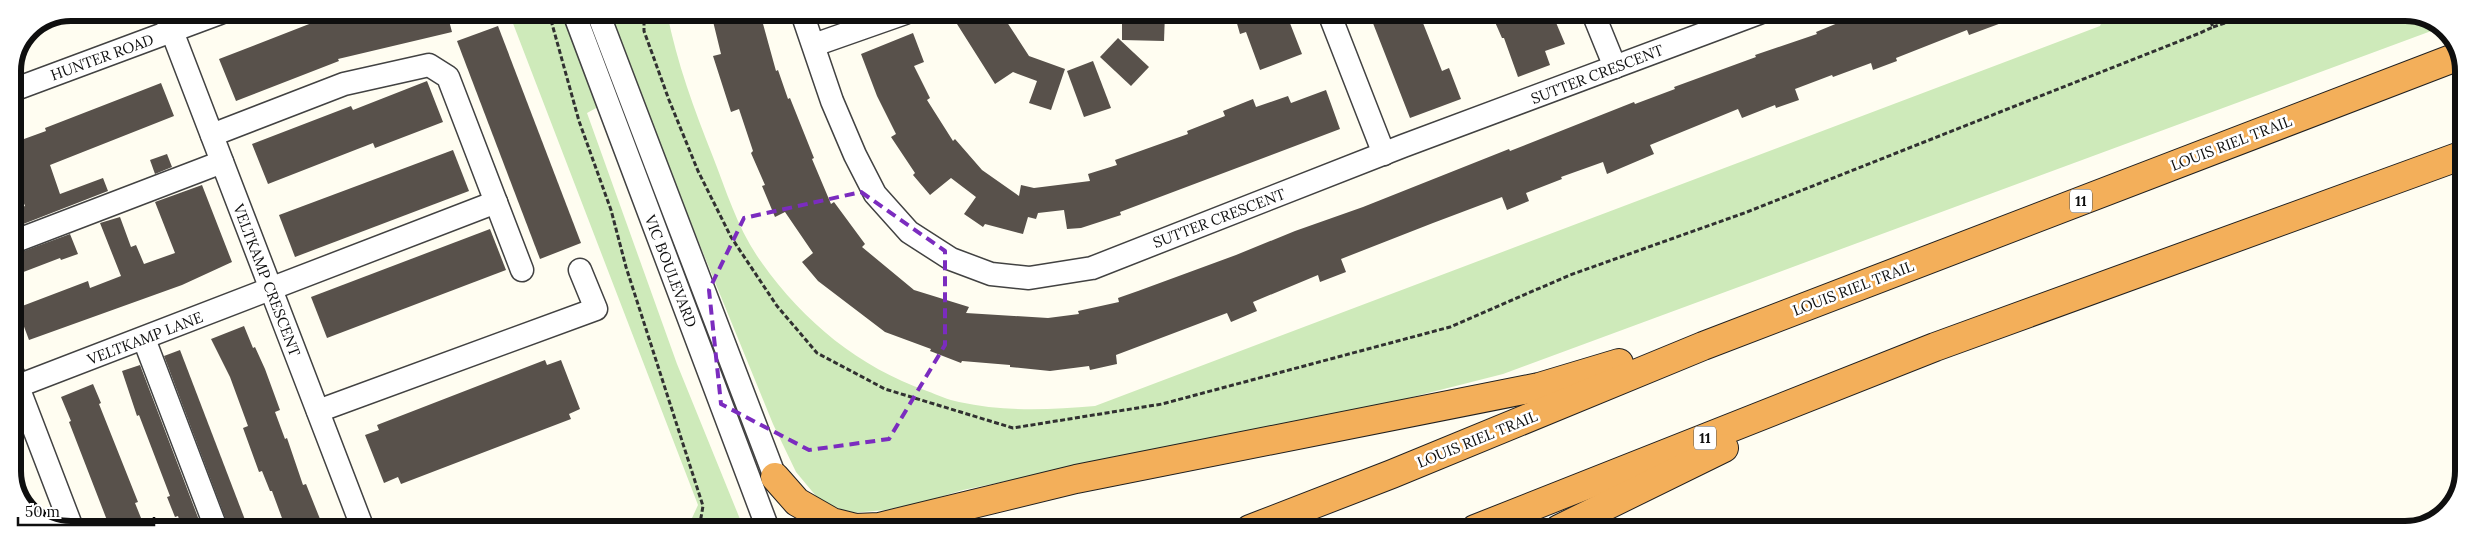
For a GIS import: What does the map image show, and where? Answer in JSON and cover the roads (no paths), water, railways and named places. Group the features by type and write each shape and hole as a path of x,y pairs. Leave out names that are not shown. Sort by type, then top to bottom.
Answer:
{"highway":[{"name":"LOUIS RIEL TRAIL","path":"1271,521 1392,474 1703,346 2453,58"},
{"name":"11","path":"1495,521 1935,347 2455,158"},
{"path":"903,521 1076,478 1539,388 1667,349 1703,346"},
{"path":"1576,521 1935,347"},
{"path":"775,477 797,502 830,521"}],"street":[{"name":"VIC BOULEVARD","path":"577,21 765,521"},
{"name":"VIC BOULEVARD","path":"601,21 775,477"},
{"name":"SUTTER CRESCENT","path":"805,21 832,101 855,155 875,194 908,232 952,259 991,274 1029,278 1092,268 1384,154 1738,21"},
{"path":"814,45 882,21"},
{"path":"1332,21 1384,154"},
{"path":"1596,21 1615,67"},
{"name":"HUNTER ROAD","path":"21,86 168,22"},
{"name":"VELTKAMP CRESCENT","path":"168,22 360,521"},
{"path":"212,135 344,84 429,65 448,77 522,270"},
{"path":"21,239 222,162"},
{"name":"VELTKAMP LANE","path":"21,378 144,339 496,202"},
{"path":"318,411 596,309 580,270"},
{"path":"144,339 213,521"},
{"path":"21,396 69,521"}]}
